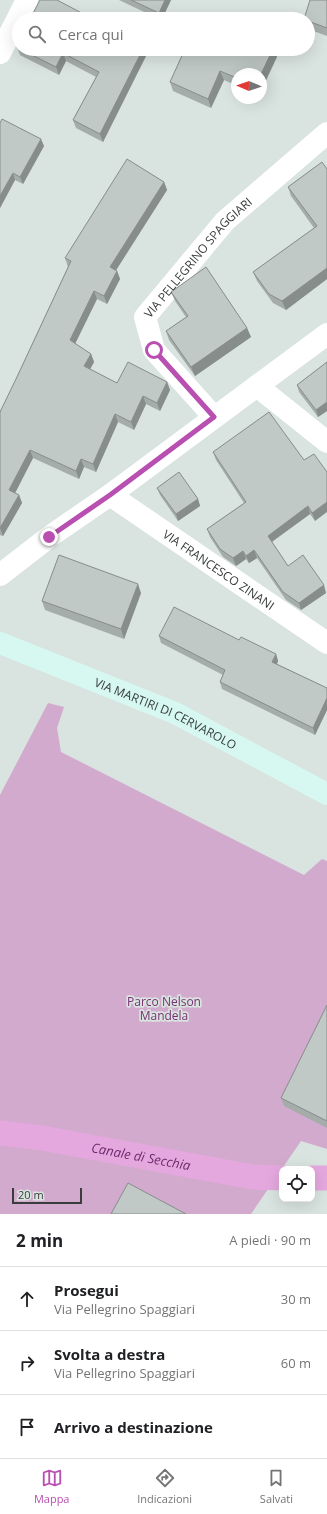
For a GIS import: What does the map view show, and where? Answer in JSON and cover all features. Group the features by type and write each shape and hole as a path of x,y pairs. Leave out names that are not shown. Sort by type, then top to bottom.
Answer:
{"main road":[{"name":"VIA MARTIRI DI CERVAROLO","path":"0,643 175,713 327,794"}],"street":[{"path":"21,12 27,0"},
{"path":"0,53 12,29"},
{"name":"VIA PELLEGRINO SPAGGIARI","path":"214,417 154,350 146,317 225,221 327,133"},
{"path":"0,575 49,537 110,495 327,334"},
{"path":"257,386 327,442"},
{"name":"VIA FRANCESCO ZINANI","path":"110,495 327,643"}],"green space":[{"name":"Parco Nelson Mandela","path":"48,703 64,707 57,728 61,752 304,875 322,859 327,861 327,1149 301,1141 284,1166 279,1166 279,1173 251,1214 0,1214 0,795"}],"building":[{"path":"40,0 57,0 80,12 34,12"},
{"path":"131,0 165,0 159,12"},
{"path":"310,0 327,0 327,28 315,24 315,12 306,12"},
{"path":"34,56 62,56 56,67"},
{"path":"69,56 139,56 100,134 73,120 99,72"},
{"path":"182,56 270,56 264,68 231,68 231,76 220,71 208,99 170,82"},
{"path":"2,119 41,139 20,177 13,173 0,196 0,123"},
{"path":"127,159 164,182 110,267 117,271 104,296 94,291 70,340 91,354 84,366 117,383 128,362 167,382 157,403 143,396 131,422 115,414 93,464 81,459 76,471 30,450 9,490 19,495 0,528 0,412 71,261 65,258"},
{"path":"322,162 327,169 327,268 282,301 269,294 253,272 317,226 288,187"},
{"path":"206,267 247,328 191,367 166,331 188,316 171,292"},
{"path":"327,362 327,402 316,410 297,385"},
{"path":"269,412 304,460 314,454 327,472 327,502 312,513 308,506 268,536 288,566 303,555 324,585 299,603 283,592 254,550 246,556 243,551 233,558 220,549 207,529 246,502 213,452"},
{"path":"179,472 198,499 176,514 157,488"},
{"path":"59,555 138,584 121,629 42,601"},
{"path":"174,607 239,640 241,637 276,654 272,662 327,688 327,698 313,728 220,682 225,670 159,636"},
{"path":"327,1005 327,1121 281,1098"},
{"path":"128,1183 186,1214 111,1214"}],"waterway":[{"name":"Canale di Secchia","path":"0,1133 42,1138 253,1177 279,1178"},
{"name":"Canale di Secchia","path":"315,1178 327,1178"}],"route":[{"path":"49,537 110,495 214,417 154,350"}]}
